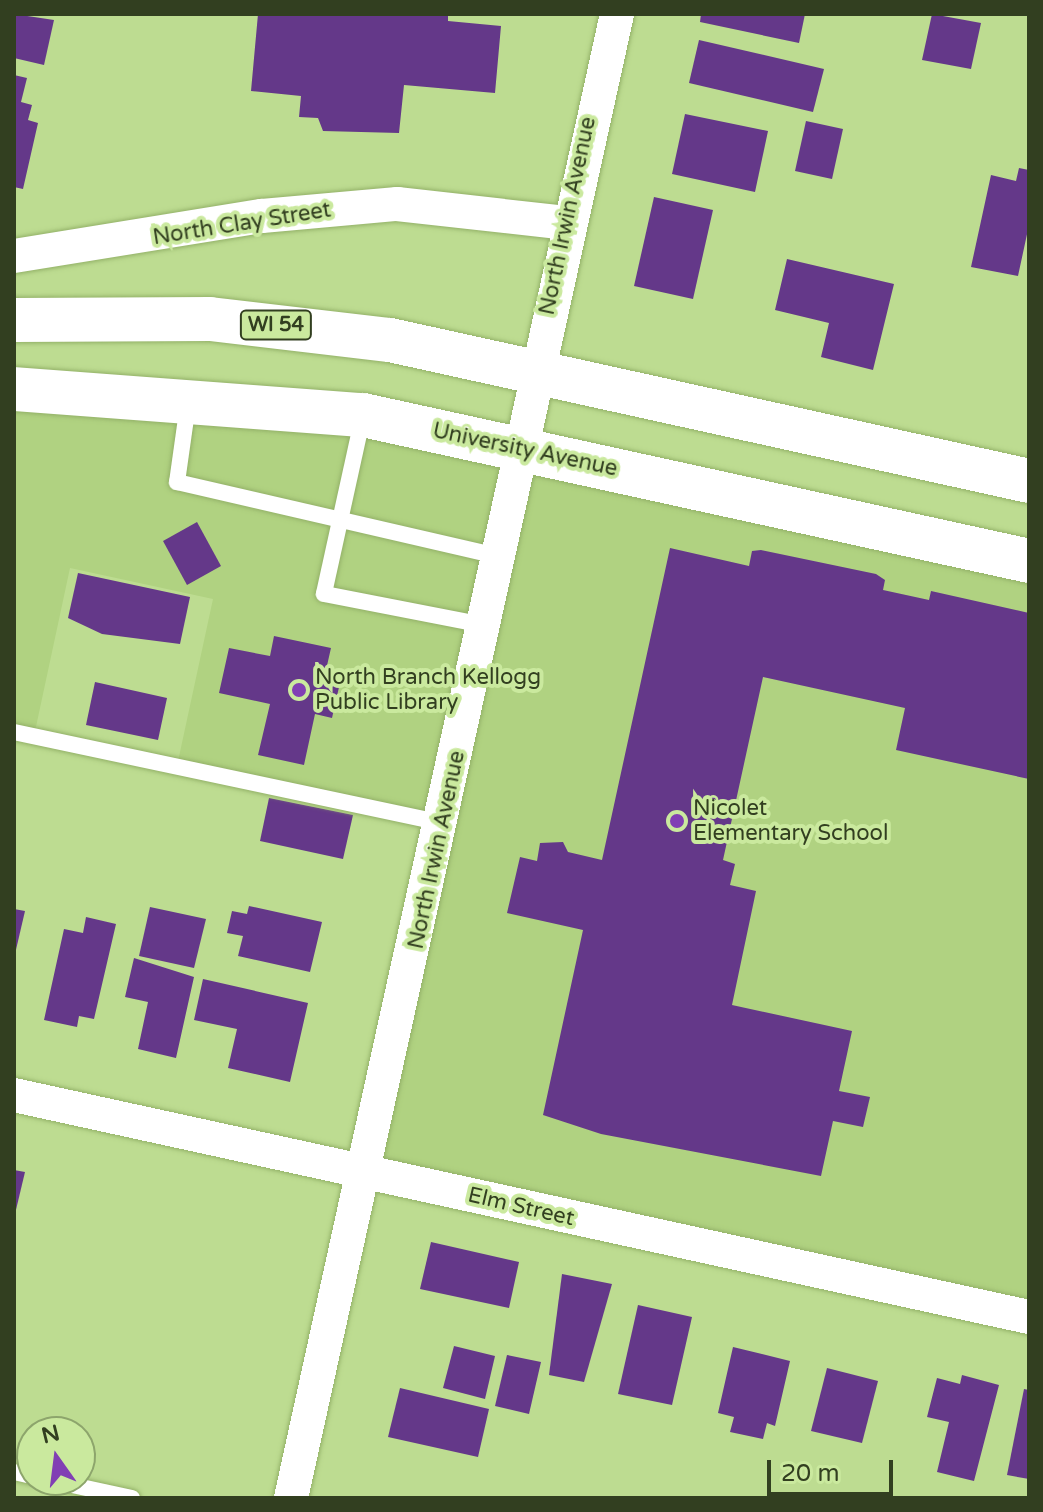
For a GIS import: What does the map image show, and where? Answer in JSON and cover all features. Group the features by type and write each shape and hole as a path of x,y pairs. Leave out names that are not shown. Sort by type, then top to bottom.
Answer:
{"main road":[{"name":"WI 54","path":"14,320 137,316 303,327 534,372 1029,481"},
{"name":"University Avenue","path":"14,389 189,398 363,415 1029,561"}],"street":[{"name":"North Irwin Avenue","path":"291,1498 444,823 566,223 617,14"},
{"name":"North Clay Street","path":"14,256 262,216 397,204 566,223"},
{"name":"Elm Street","path":"14,1095 1029,1317"}],"lane":[{"path":"189,398 177,482 497,556"},
{"path":"363,415 324,594 483,625"},
{"path":"14,732 444,823"},
{"path":"96,1490 132,1498"}],"shaded area":[{"path":"14,389 256,402 1029,561 1029,1317 366,1172 444,824 177,766 213,599 70,568 34,736 14,732"}],"building":[{"path":"14,14 54,20 44,65 14,58"},
{"path":"258,14 448,14 448,21 501,26 495,93 404,85 399,133 323,131 318,118 299,117 301,96 251,91"},
{"path":"701,14 805,14 799,43 700,22"},
{"path":"932,14 981,23 971,69 922,60"},
{"path":"699,40 824,69 813,112 689,83"},
{"path":"14,75 27,78 21,102 32,105 28,120 38,123 23,189 14,187"},
{"path":"685,114 768,131 755,192 672,174"},
{"path":"806,121 843,129 832,179 795,171"},
{"path":"1019,168 1029,170 1029,225 1018,276 971,267 991,175 1016,181"},
{"path":"654,197 713,210 693,299 634,286"},
{"path":"787,259 894,284 873,370 821,357 829,323 775,310"},
{"path":"197,522 221,566 187,585 163,541"},
{"path":"670,548 749,566 752,551 761,550 876,574 885,580 883,590 929,600 931,591 1029,613 1029,779 896,750 905,708 763,677 723,860 735,864 730,885 756,891 732,1005 852,1031 839,1091 870,1097 863,1127 833,1121 821,1176 601,1134 543,1115 583,930 507,913 520,857 537,861 540,843 563,842 568,852 602,860"},
{"path":"78,573 190,597 180,644 102,634 68,618"},
{"path":"274,636 331,648 326,670 342,674 332,718 315,714 304,765 258,755 270,704 219,693 229,648 270,656"},
{"path":"95,682 167,698 158,740 86,725"},
{"path":"269,798 353,815 343,859 260,841"},
{"path":"249,906 322,922 310,972 238,956 243,936 227,933 232,911 247,914"},
{"path":"150,907 206,919 194,968 139,956"},
{"path":"14,909 25,911 15,954 14,954"},
{"path":"86,917 116,924 94,1019 79,1016 77,1027 44,1020 64,929 83,933"},
{"path":"134,958 194,977 176,1058 138,1049 148,1002 125,997"},
{"path":"203,979 308,1003 290,1082 228,1068 237,1029 194,1020"},
{"path":"14,1170 25,1172 15,1214 14,1214"},
{"path":"431,1242 519,1262 509,1308 420,1289"},
{"path":"562,1274 612,1284 584,1382 549,1375"},
{"path":"638,1305 692,1317 672,1405 618,1394"},
{"path":"454,1346 495,1356 485,1399 443,1388"},
{"path":"733,1347 790,1361 775,1426 767,1423 763,1439 730,1432 734,1417 718,1413"},
{"path":"507,1355 541,1362 529,1414 495,1406"},
{"path":"827,1368 878,1381 862,1443 811,1431"},
{"path":"962,1375 999,1385 974,1481 937,1472 949,1422 927,1417 937,1378 960,1384"},
{"path":"400,1388 489,1409 478,1457 388,1437"},
{"path":"1024,1389 1029,1390 1029,1479 1007,1475"}],"place":[{"name":"North Branch Kellogg Public Library","path":"299,690"},
{"name":"Nicolet Elementary School","path":"677,821"}]}
